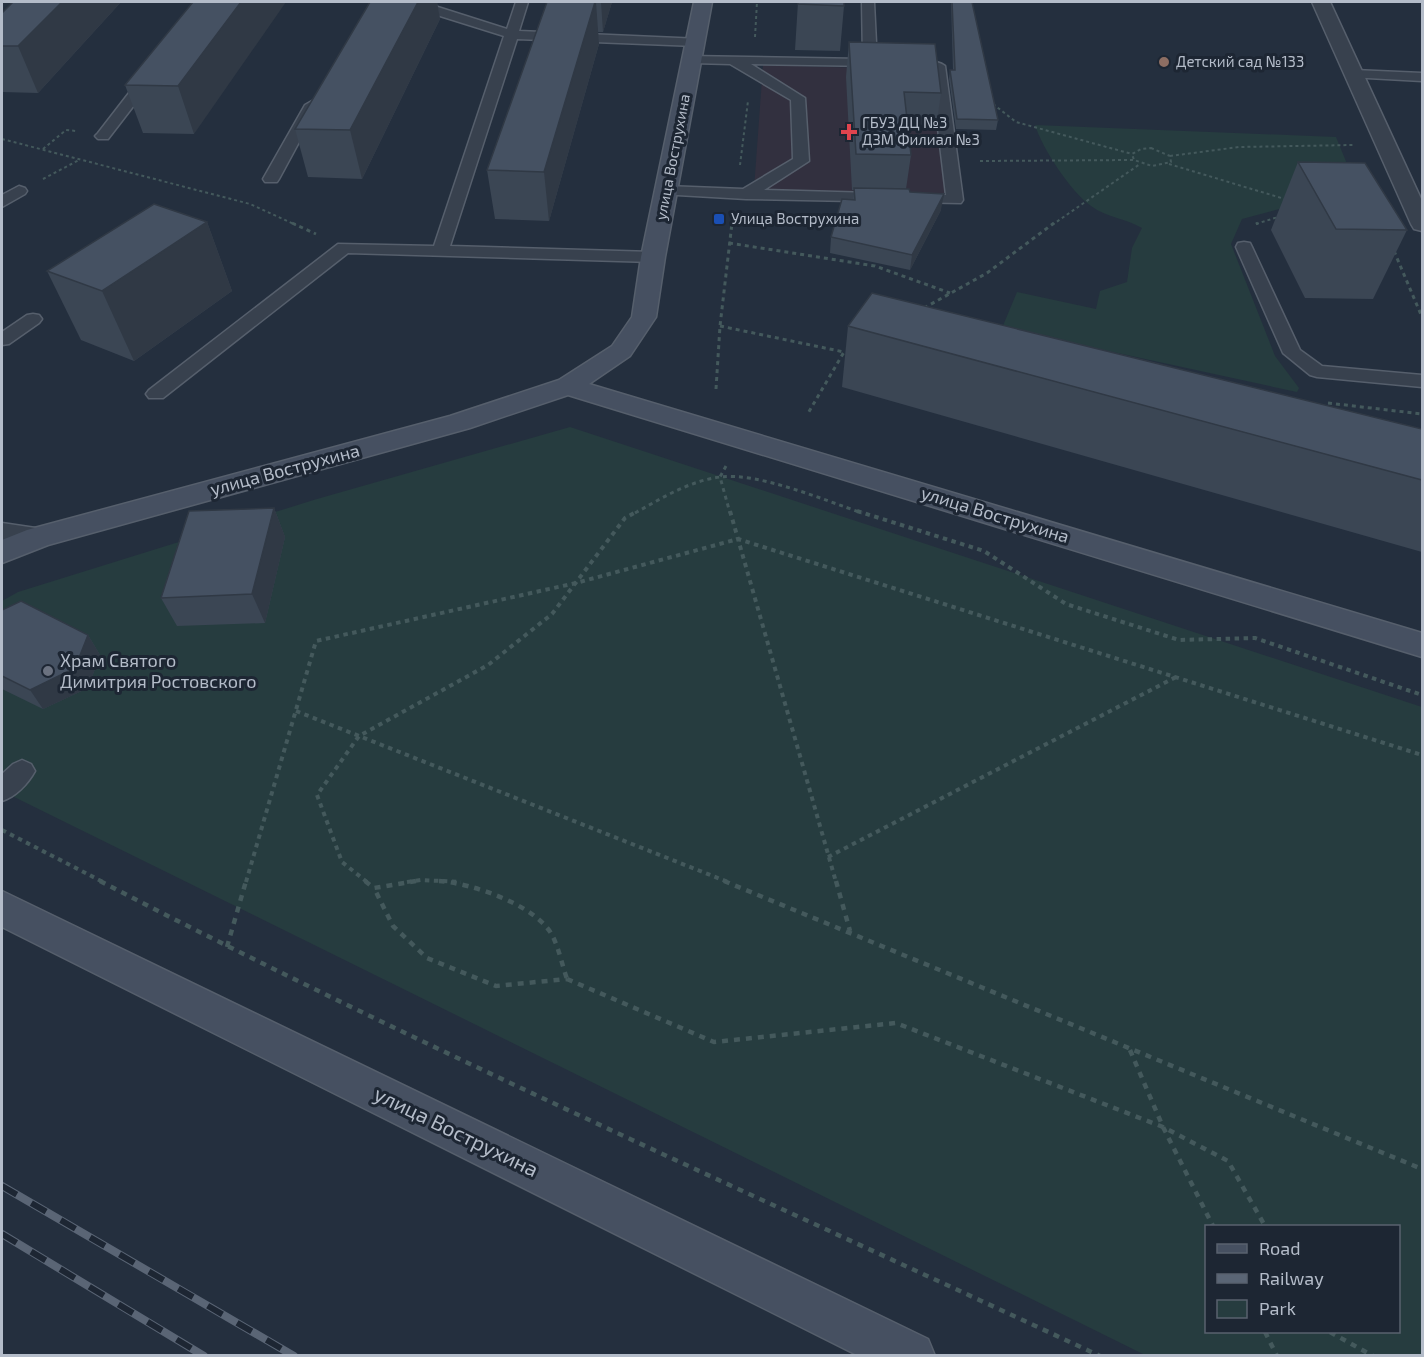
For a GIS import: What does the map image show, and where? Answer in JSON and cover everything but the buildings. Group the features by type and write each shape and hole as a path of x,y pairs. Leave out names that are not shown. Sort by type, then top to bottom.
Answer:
{"street":[{"name":"улица Вострухина","path":"2,552 38,537 460,422 568,386 621,351 644,317 653,257 703,2"},
{"path":"1321,2 1422,224"},
{"name":"улица Вострухина","path":"568,386 1422,645"},
{"path":"2,533 38,537"},
{"name":"улица Вострухина","path":"2,908 911,1356"}],"lane":[{"path":"410,2 513,36 694,50 733,60 938,66 955,200 666,191"},
{"path":"441,249 513,36 522,2"},
{"path":"868,2 881,64"},
{"path":"103,136 161,60"},
{"path":"733,60 798,98 801,161 746,194"},
{"path":"1354,74 1422,77"},
{"path":"271,179 318,95"},
{"path":"2,202 20,191"},
{"path":"1244,247 1292,353 1317,371 1422,381"},
{"path":"156,394 344,248 441,249 653,257"},
{"path":"2,340 33,319"},
{"path":"2,789 22,771"}],"path":[{"path":"989,99 994,106 1016,122 1132,154"},
{"path":"2,140 250,204 344,248"},
{"path":"1170,156 1239,147 1360,145"},
{"path":"1132,154 1137,149 1162,150 1170,156 1171,162 1168,164"},
{"path":"1132,154 1134,160"},
{"path":"20,191 79,159"},
{"path":"950,161 1134,160 1140,164 1158,167 1168,164 1290,200"},
{"path":"923,309 987,273 1081,203 1140,164"},
{"path":"1244,247 1251,225 1281,216"},
{"path":"729,243 875,266 951,293"},
{"path":"720,326 844,352"},
{"path":"807,415 844,352 852,348"},
{"path":"1324,402 1422,414"},
{"path":"1346,406 1354,414"},
{"path":"731,458 720,477 850,931"},
{"path":"1264,1225 1228,1161 1163,1127 896,1023 714,1042 567,979 496,986 428,958 393,926 374,888 342,862 317,795 359,736 488,665 552,614 625,518 680,488 720,477 752,478 984,551 1066,604 1179,640 1255,638 1422,695"},
{"path":"227,947 316,640 576,584 738,539 1422,755"},
{"path":"828,857 1176,677"},
{"path":"296,711 850,931 1130,1050 1422,1169"},
{"path":"2,830 227,947 1100,1356"},
{"path":"374,888 421,880 460,882 524,907 552,934 567,979"},
{"path":"1130,1050 1163,1127 1212,1225"},
{"path":"1266,1333 1277,1356"},
{"path":"1332,1333 1373,1356"}],"shaded area":[{"name":"ГБУЗ ДЦ №3 ДЗМ Филиал №3","path":"763,65 931,70 946,195 754,189"}],"green space":[{"path":"1035,125 1336,137 1357,188 1242,219 1231,244 1275,356 1299,388 1297,392 1002,328 1017,292 1096,309 1100,291 1127,282 1132,248 1142,228 1103,213 1083,199 1058,169"},
{"path":"570,427 1422,707 1422,1355 1145,1355 2,791 2,601 18,592 317,499"}],"railway":[{"path":"2,1186 294,1356"},
{"path":"2,1234 204,1356"}],"place":[{"name":"Детский сад №133","path":"1164,62"},
{"name":"ГБУЗ ДЦ №3 ДЗМ Филиал №3","path":"849,132"},
{"name":"Улица Вострухина","path":"719,219"},
{"name":"Храм Святого Димитрия Ростовского","path":"48,671"}]}
